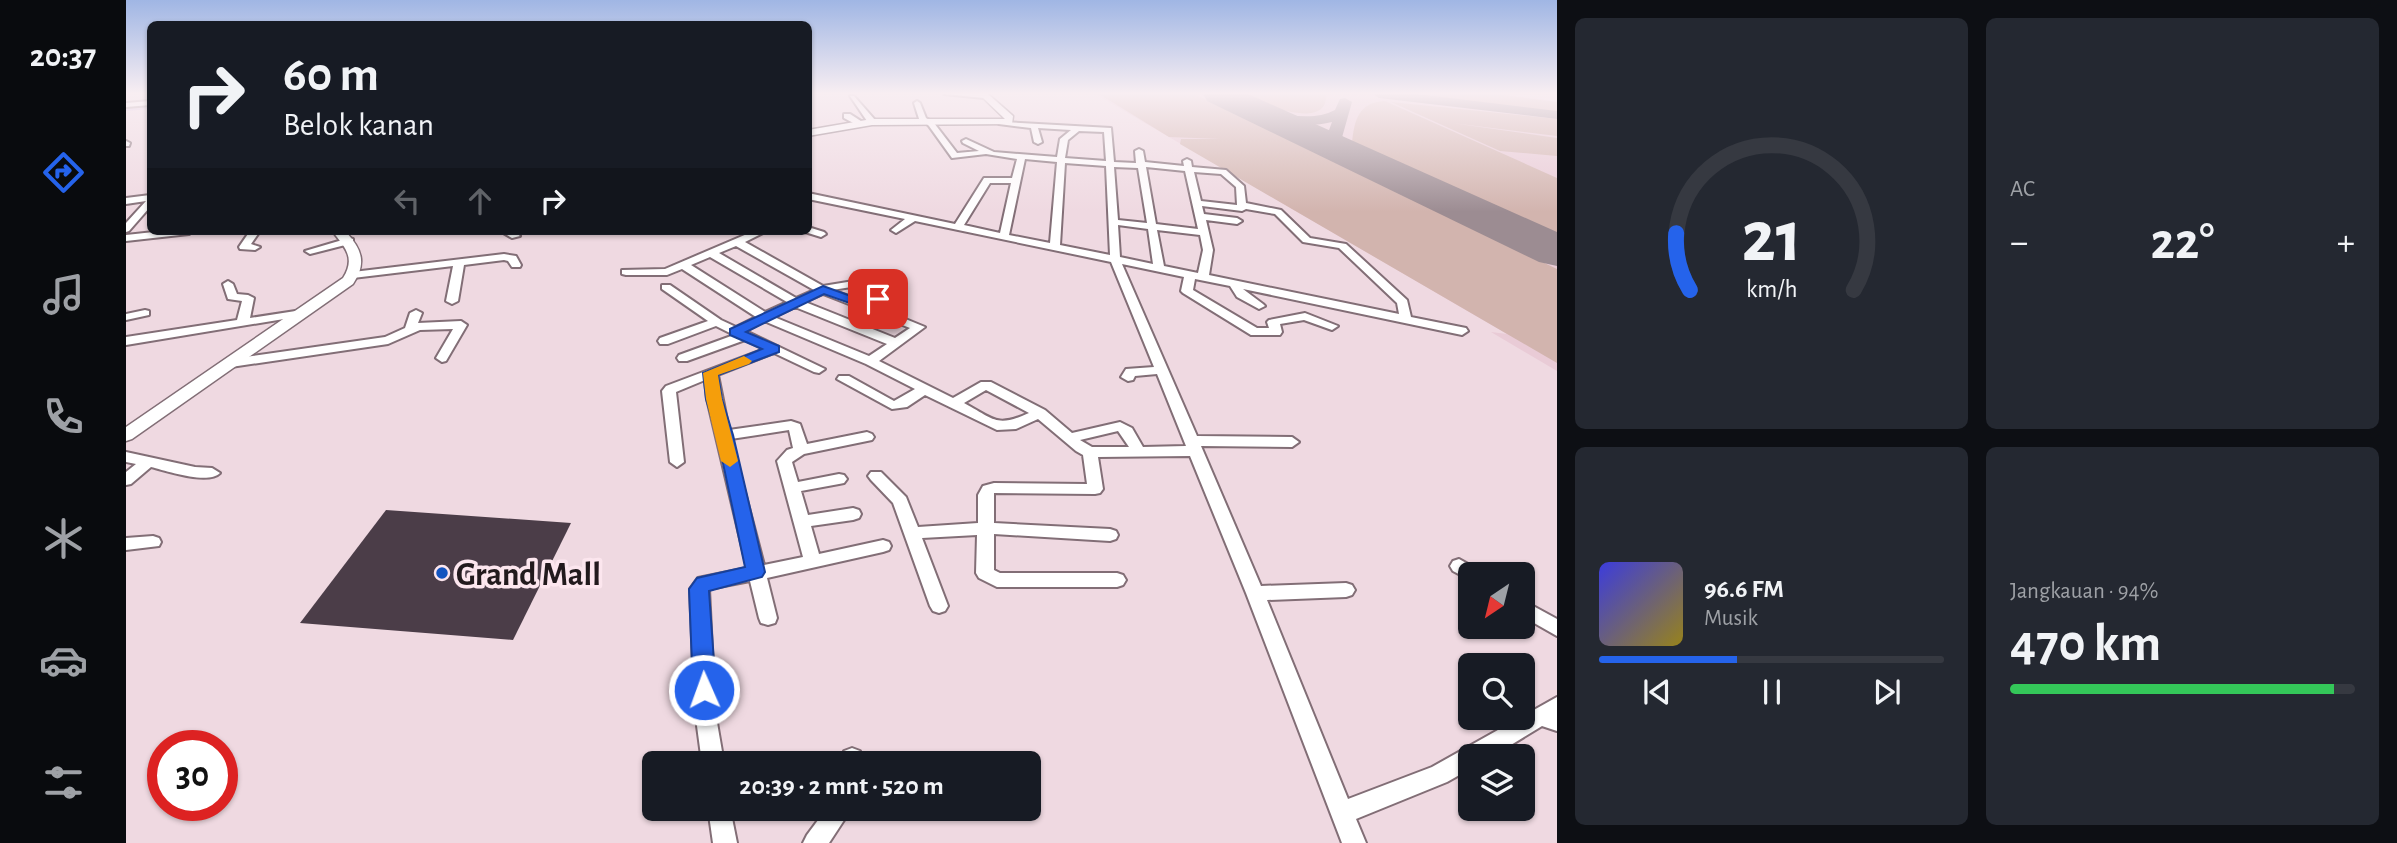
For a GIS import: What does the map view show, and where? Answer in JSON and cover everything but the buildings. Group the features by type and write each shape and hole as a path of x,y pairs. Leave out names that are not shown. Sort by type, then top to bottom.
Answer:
{"main road":[{"path":"126,435 339,288 353,275 358,256 344,236"}],"street":[{"path":"940,133 945,148 955,156 986,152 1109,164 1189,164 1227,174 1240,186 1242,205"},
{"path":"1038,133 1038,142"},
{"path":"1055,247 1061,160 1064,139 1071,133"},
{"path":"1108,133 1115,259 1255,593 1354,843"},
{"path":"966,141 986,152"},
{"path":"1139,151 1159,268"},
{"path":"1004,237 1021,157"},
{"path":"1189,164 1208,250 1203,278"},
{"path":"958,227 987,180 1017,181"},
{"path":"812,197 1462,331"},
{"path":"126,201 147,200"},
{"path":"1198,203 1242,208 1242,205"},
{"path":"126,229 147,204"},
{"path":"1242,205 1278,212 1307,240 1344,247 1404,302 1405,319"},
{"path":"1200,216 1237,220"},
{"path":"896,230 913,218"},
{"path":"1113,222 1204,233"},
{"path":"812,231 821,234"},
{"path":"126,238 147,235"},
{"path":"252,235 244,247 256,247"},
{"path":"626,272 665,272 754,235"},
{"path":"310,251 344,236"},
{"path":"739,243 823,290 919,327 870,361"},
{"path":"711,254 796,303 896,343"},
{"path":"353,275 509,256 516,265"},
{"path":"452,301 459,262"},
{"path":"683,265 764,317 870,361 1004,428 1040,413"},
{"path":"1190,275 1187,291 1259,334 1276,332 1273,322 1305,316 1332,326"},
{"path":"683,358 739,334 764,317 831,286 884,279"},
{"path":"228,284 232,296 248,298 243,321"},
{"path":"1234,284 1241,295 1259,306"},
{"path":"666,287 739,334 818,369"},
{"path":"858,303 899,295"},
{"path":"126,317 145,313"},
{"path":"126,341 302,313"},
{"path":"410,330 416,313"},
{"path":"664,341 717,322"},
{"path":"231,363 388,340 426,326 461,325 442,358"},
{"path":"677,462 669,391 774,349"},
{"path":"1128,377 1133,371 1163,370"},
{"path":"710,373 768,618"},
{"path":"844,379 892,405 902,404 925,389"},
{"path":"953,404 986,385 1040,413 1090,452 1139,452 1193,446 1292,442"},
{"path":"725,435 791,425 795,427 801,450"},
{"path":"1069,438 1120,426 1127,431 1139,452"},
{"path":"813,562 784,461 792,453 801,450 867,437"},
{"path":"1090,452 1095,489 988,490 985,573 997,580 1117,580"},
{"path":"126,457 212,474"},
{"path":"126,480 149,461"},
{"path":"876,476 900,501 939,606"},
{"path":"791,488 839,479"},
{"path":"801,522 853,514"},
{"path":"911,533 986,528 1110,535"},
{"path":"126,544 153,542"},
{"path":"711,751 705,711 699,589 704,583 883,546"},
{"path":"1255,593 1346,590"},
{"path":"1535,615 1557,628"},
{"path":"1496,744 1551,715"},
{"path":"1342,813 1439,775 1458,765"},
{"path":"721,821 725,843"},
{"path":"815,843 831,821"}],"shaded area":[{"path":"1163,133 1557,133 1557,371 1491,332 1507,334"},
{"path":"1163,133 1276,133 1557,269 1557,363 1180,144 1181,139 1221,139 1169,137"},
{"path":"1353,133 1457,133 1557,178 1557,237 1352,143"},
{"path":"1461,133 1524,133 1557,138 1557,156 1500,151"}],"taxiway":[{"path":"1335,133 1333,141 1337,149"}],"runway":[{"path":"1304,133 1557,251"}],"slow traffic":[{"path":"730,461 710,373 744,361"}],"place":[{"name":"Grand Mall","path":"442,573"}],"route":[{"path":"704,690 699,589 704,583 755,572 710,373 774,349 735,332 823,290 858,303 878,299"}]}
